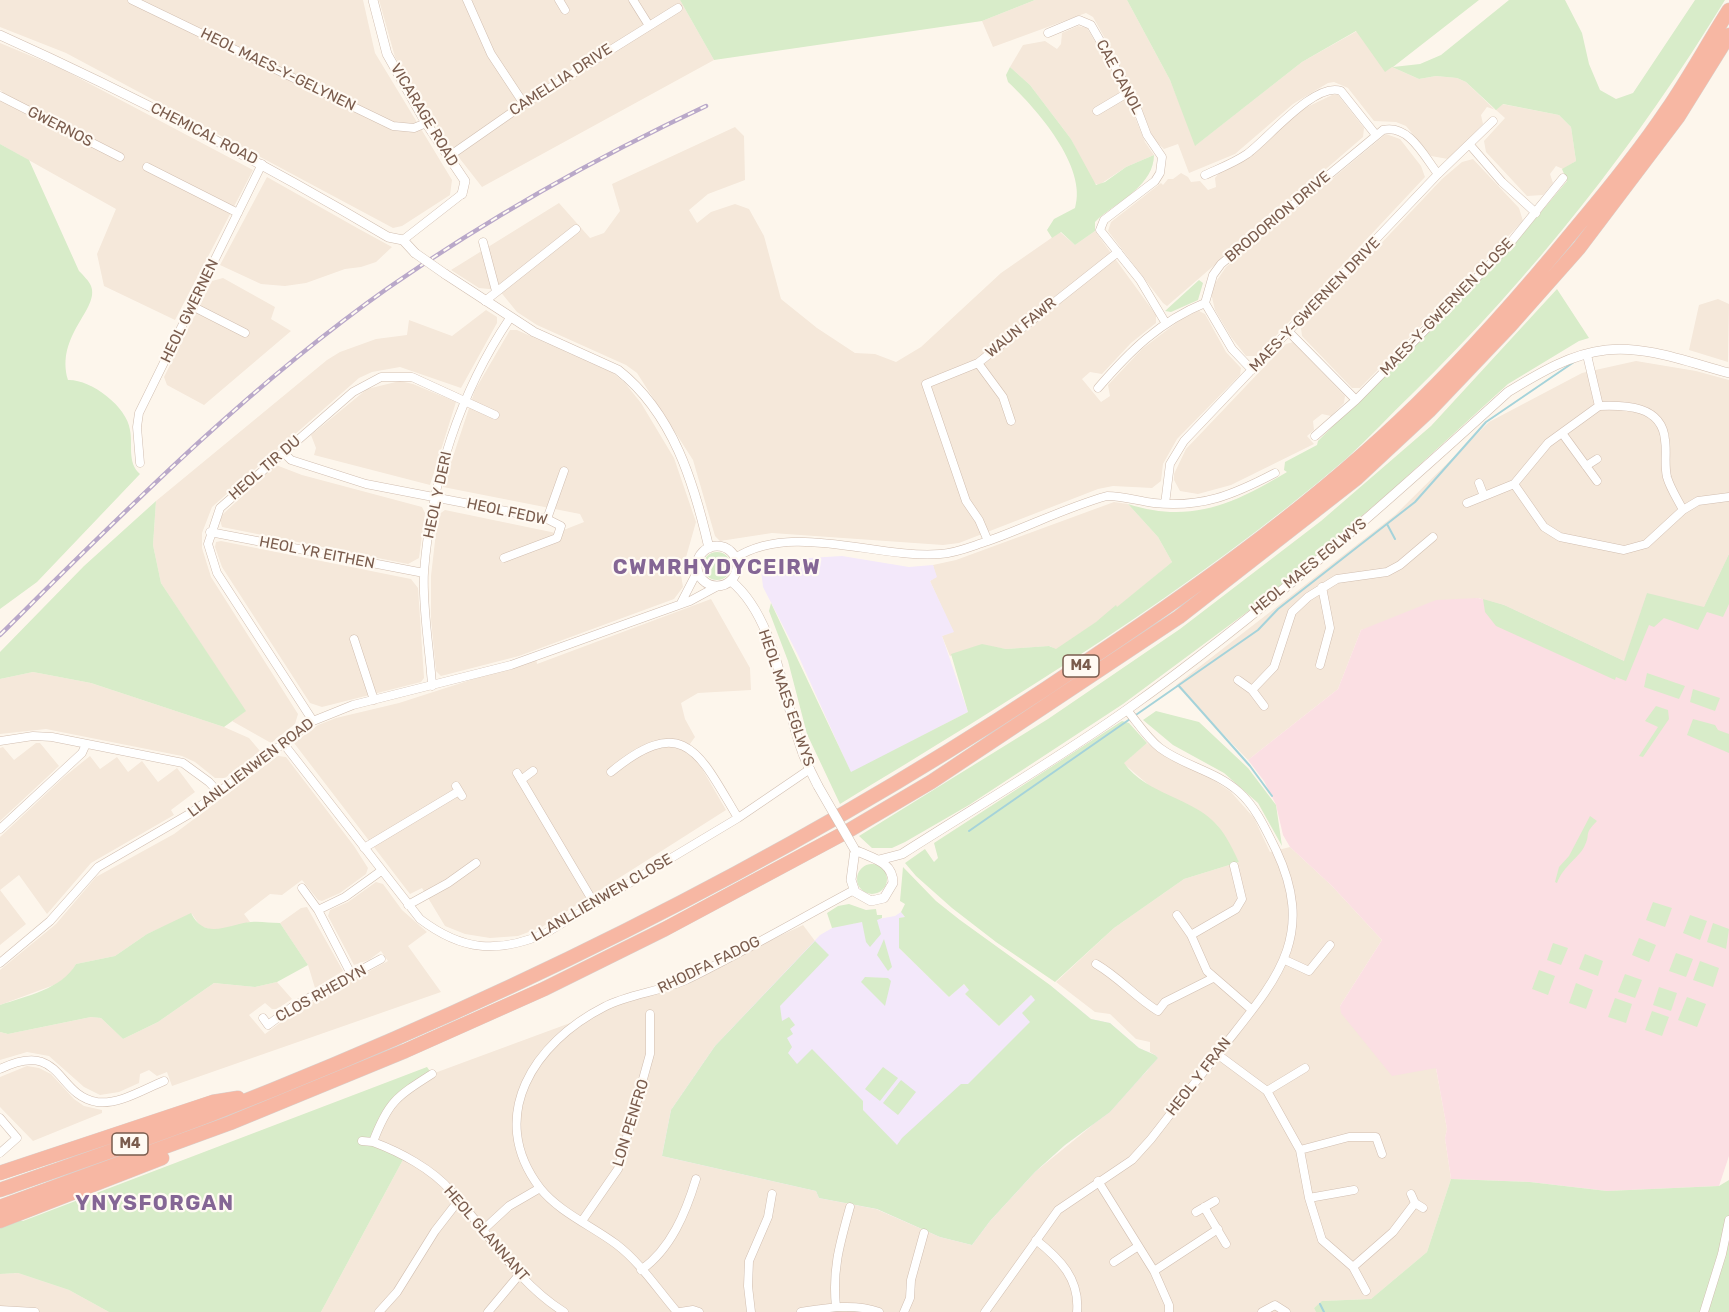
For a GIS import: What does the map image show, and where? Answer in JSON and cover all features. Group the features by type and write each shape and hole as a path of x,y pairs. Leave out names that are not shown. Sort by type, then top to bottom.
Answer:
{"highway":[{"name":"M4","path":"0,1190 212,1114 383,1044 531,977 656,916 812,834 1034,698 1166,608 1346,468 1414,407 1501,318 1606,192 1666,112 1729,10"},
{"name":"M4","path":"0,1207 230,1124 405,1051 544,989 828,842 931,782 1179,617 1356,478 1429,411 1509,327 1579,248 1678,117 1729,35"},
{"name":"M4","path":"0,1173 213,1102 258,1095"},
{"name":"M4","path":"0,1221 132,1170 217,1134 230,1124"}],"street":[{"name":"HEOL MAES-Y-GELYNEN","path":"132,0 393,126 414,128 426,123"},
{"name":"VICARAGE ROAD","path":"373,0 387,54 426,123 465,181 462,194"},
{"path":"467,0 491,54 524,104"},
{"path":"559,0 564,10"},
{"path":"633,0 648,24"},
{"name":"CAMELLIA DRIVE","path":"448,157 524,104 648,24 678,8"},
{"name":"CAE CANOL","path":"1048,33 1073,21 1088,22 1129,92 1147,135 1162,157 1160,173 1155,181 1101,225 1102,235 1118,252"},
{"name":"CHEMICAL ROAD","path":"0,35 86,73 262,164 388,237 403,240"},
{"path":"1204,175 1247,154 1288,116 1331,90 1341,91 1376,135 1391,128 1402,131 1438,174"},
{"path":"1096,111 1129,92"},
{"name":"GWERNOS","path":"0,96 120,157"},
{"name":"MAES-Y-GWERNEN DRIVE","path":"1165,504 1167,474 1175,453 1438,174 1493,121"},
{"name":"BRODORION DRIVE","path":"1205,303 1213,275 1221,264 1376,135"},
{"path":"1470,145 1502,182 1536,213"},
{"name":"HEOL GWERNEN","path":"140,463 137,427 139,413 262,164"},
{"path":"147,166 238,213"},
{"name":"MAES-Y-GWERNEN CLOSE","path":"1316,436 1356,400 1507,247 1563,178"},
{"path":"462,194 403,240 415,253 510,318 534,332 618,370 639,389 684,460 696,492 709,548"},
{"path":"485,301 576,229"},
{"path":"483,242 496,291"},
{"path":"1118,252 1140,280 1165,322"},
{"name":"WAUN FAWR","path":"1011,421 1003,397 978,363 1118,252"},
{"path":"1098,388 1133,349 1165,322 1205,303 1232,349 1252,370"},
{"path":"192,306 245,333"},
{"name":"HEOL Y DERI","path":"432,686 424,573 434,498 448,447 465,399 474,378 510,318"},
{"path":"1289,332 1356,400"},
{"name":"HEOL MAES EGLWYS","path":"854,870 864,861 902,854 1127,710 1236,627 1346,538 1508,392 1563,362 1607,350 1641,352 1729,373"},
{"path":"1587,355 1599,406"},
{"path":"978,363 926,384 966,501 980,520 988,541"},
{"name":"HEOL TIR DU","path":"313,721 217,573 210,558 210,532 220,508 353,392 381,377 412,377 465,399 495,415"},
{"path":"1467,503 1514,484 1548,442 1599,406 1628,405 1650,413 1658,421 1665,434 1667,479 1683,510"},
{"path":"1562,433 1597,481"},
{"name":"HEOL FEDW","path":"283,452 291,460 366,484 547,519 561,526 557,538 504,558"},
{"path":"1586,466 1597,459"},
{"path":"547,519 564,471"},
{"path":"735,558 755,546 783,542 805,542 908,554 940,554 988,541 1107,496 1182,506 1212,501 1275,473"},
{"path":"1479,483 1484,496"},
{"path":"1514,484 1544,527 1560,537 1624,550 1646,544 1683,510 1698,501 1729,497"},
{"name":"HEOL YR EITHEN","path":"210,532 424,573"},
{"path":"1252,690 1274,667 1292,612 1322,587 1337,579 1387,572 1400,565 1433,537"},
{"path":"681,603 697,572 697,562 701,553 709,548 724,548 735,558 736,570 731,581 716,587 708,585 697,572"},
{"name":"HEOL MAES EGLWYS","path":"731,581 743,591 769,640 801,750 818,786 855,850"},
{"name":"LLANLLIENWEN ROAD","path":"0,963 55,916 98,867 173,825 313,721 331,712 511,665 710,592 716,587"},
{"path":"1320,665 1330,628 1322,587"},
{"path":"354,639 374,700"},
{"path":"1238,680 1252,690 1264,706"},
{"name":"HEOL Y FRAN","path":"985,1312 1058,1210 1131,1160 1151,1139 1271,986 1285,960 1292,909 1277,853 1253,807 1223,780 1159,747 1127,710"},
{"path":"0,741 33,736 183,763 209,782 219,793"},
{"name":"LLANLLIENWEN CLOSE","path":"283,743 420,919 449,939 494,947 520,945 546,933 738,818 810,769"},
{"path":"611,773 651,746 661,743 682,745 701,756 738,818"},
{"path":"0,829 82,753 86,744"},
{"path":"533,771 519,777 594,903"},
{"path":"364,848 459,791"},
{"path":"854,890 851,879 855,850 887,865 892,873"},
{"name":"HEOL MAES EGLWYS","path":"854,890 866,900 884,898 892,887 892,873 902,854"},
{"path":"408,905 449,885 476,863"},
{"path":"1191,934 1236,909 1242,898 1234,866"},
{"path":"318,910 345,897 381,871"},
{"path":"302,888 318,910 352,975"},
{"name":"RHODFA FADOG","path":"699,1312 693,1310 679,1312 616,1244 540,1188 525,1160 516,1124 522,1087 549,1047 566,1032 604,1007 684,981 854,890"},
{"path":"1177,915 1191,934 1201,959 1213,978 1252,1010"},
{"path":"1285,960 1309,971 1330,945"},
{"name":"CLOS RHEDYN","path":"263,1018 268,1025 292,1007 381,959"},
{"path":"1096,964 1119,977 1140,999 1158,1011 1165,1002 1213,978"},
{"name":"LON PENFRO","path":"582,1221 618,1170 650,1054 650,1014"},
{"path":"1217,1054 1267,1091 1300,1150 1309,1198 1322,1240 1353,1266 1366,1291"},
{"path":"0,1068 22,1061 43,1062 52,1066 80,1094 99,1102 118,1100 164,1082"},
{"path":"1267,1091 1305,1068"},
{"path":"373,1142 384,1113 394,1101 432,1074"},
{"path":"0,1118 17,1138 0,1153"},
{"path":"1300,1150 1349,1137 1376,1137 1382,1154"},
{"name":"HEOL GLANNANT","path":"362,1141 373,1142 405,1156 450,1189 519,1275 564,1312"},
{"path":"641,1269 669,1241 688,1204 696,1179"},
{"path":"1098,1181 1154,1271 1169,1305 1169,1312"},
{"path":"483,1230 509,1206 540,1188"},
{"path":"1309,1198 1354,1190"},
{"path":"751,1312 748,1286 749,1261 768,1217 772,1194"},
{"path":"1411,1194 1415,1203 1423,1208"},
{"path":"379,1312 397,1292 435,1231 459,1200"},
{"path":"1196,1212 1215,1201"},
{"path":"1353,1266 1393,1232 1415,1203"},
{"path":"836,1307 833,1280 835,1263 850,1207"},
{"path":"1204,1207 1226,1244"},
{"path":"1704,1312 1722,1254 1729,1220"},
{"path":"1154,1271 1218,1229"},
{"path":"904,1312 910,1298 911,1280 924,1233"},
{"path":"1036,1240 1056,1256 1070,1275 1078,1298 1077,1312"},
{"path":"1114,1262 1137,1246"},
{"path":"488,1312 519,1275"},
{"path":"1262,1312 1275,1305 1286,1312"},
{"path":"801,1312 836,1307 870,1309 879,1312"},
{"path":"0,1310 35,1312"}],"shaded area":[{"path":"0,0 363,0 375,53 452,180 450,195 402,226 393,228 66,53 0,27"},
{"path":"379,0 680,0 714,60 482,187 446,141 395,57"},
{"path":"1035,0 1127,0 1170,80 1196,145 1302,62 1357,31 1392,67 1419,79 1436,76 1457,78 1466,82 1494,109 1487,107 1481,115 1483,124 1448,159 1431,156 1406,126 1396,122 1374,121 1348,88 1334,82 1328,83 1293,104 1235,154 1189,173 1178,144 1164,149 1154,140 1134,91 1093,17 1086,13 993,47 982,21"},
{"path":"1078,26 1087,28 1123,88 1145,142 1154,155 1126,167 1099,185 1093,183 1071,139 1030,85 1010,67 1023,45 1045,41 1057,49 1061,44 1062,33"},
{"path":"0,43 60,68 253,170 175,320 104,286 97,254 116,209 0,144 0,99 3,92 0,90"},
{"path":"1332,95 1338,95 1364,128 1363,137 1167,306 1163,303 1108,231 1111,222 1161,183 1163,185 1168,179 1173,179 1181,173 1191,182 1200,181 1208,190 1216,187 1215,178 1219,173 1301,110"},
{"path":"1502,104 1559,115 1571,127 1576,161 1563,169 1556,166 1550,174 1553,183 1543,195 1527,196 1486,152 1484,141 1505,118 1495,110"},
{"path":"735,127 744,136 745,180 708,194 689,210 697,223 711,212 735,204 749,209 764,236 781,299 817,328 855,353 875,354 896,362 921,347 1001,273 1060,232 1075,245 1095,231 1156,315 1156,323 1131,343 1102,374 1090,372 1082,379 1101,402 1110,396 1108,385 1142,349 1184,317 1199,311 1205,314 1226,352 1241,368 1240,375 1177,439 1163,464 1161,481 1152,488 1113,486 1098,489 959,543 943,545 772,533 720,541 715,536 693,460 637,373 626,365 537,325 517,312 499,290 479,288 451,270 559,203 590,238 604,233 620,211 612,184"},
{"path":"1386,134 1400,139 1421,166 1425,177 1257,356 1246,356 1231,337 1215,310 1211,293 1213,286 1226,267"},
{"path":"1473,159 1519,208 1523,221 1360,388 1352,388 1302,336 1301,328 1442,179 1462,162"},
{"path":"267,177 392,247 376,262 345,269 306,283 285,286 261,284 220,265"},
{"path":"223,278 275,307 271,319 291,331 204,405 167,385 164,377 212,281"},
{"path":"1718,299 1729,304 1728,362 1689,350 1699,305"},
{"path":"486,310 497,317 497,323 461,388 400,367 372,372 359,378 212,507 202,533 202,548 211,577 298,714 295,724 271,743 232,721 245,711 161,583 153,545 156,501 327,360 340,352 376,339 407,335 409,320 452,336"},
{"path":"510,330 517,330 613,373 625,383 641,403 674,458 696,522 681,575 683,587 674,599 519,656 441,676 436,671 431,619 431,576 438,515 445,510 556,533 584,522 580,514 443,487 475,390"},
{"path":"1293,342 1345,396 1344,403 1331,416 1322,414 1313,421 1314,430 1307,436 1314,444 1231,485 1198,494 1180,491 1174,480 1174,474 1186,449 1286,344"},
{"path":"1636,361 1696,371 1729,380 1729,554 1704,607 1624,661 1504,605 1478,598 1361,630 1338,689 1248,760 1176,685 1395,515 1489,422 1582,373"},
{"path":"400,381 456,402 430,485 314,455 316,448 311,435 367,389"},
{"path":"276,465 302,475 422,507 425,513 419,558 408,564 222,527 220,520 223,514"},
{"path":"1114,502 1128,504 1158,537 1172,562 1117,608 1056,650 1050,646 1006,649 982,645 950,656 942,636 953,632 930,581 936,577 933,565 956,560"},
{"path":"221,541 411,579 418,588 424,678 421,682 322,707 310,703 222,567 215,547 216,542"},
{"path":"1729,554 1729,1156 1719,1186 1607,1191 1530,1182 1451,1179 1445,1138 1447,1129 1436,1068 1392,1076 1341,1013 1340,1006 1382,940 1332,886 1290,847 1283,835 1276,805 1264,781 1248,760 1338,689 1361,630 1436,600 1478,598 1504,605 1624,661 1647,593 1704,607"},
{"path":"842,556 909,567 933,565 937,577 930,581 954,632 942,636 968,712 851,773 798,655 763,587 760,561"},
{"path":"711,599 750,668 751,690 698,693 681,703 685,719 695,737 687,748 697,760 726,810 542,927 518,936 490,938 465,934 445,926 422,888 410,894 294,743 318,725 336,718 399,703 536,659 537,664"},
{"path":"33,672 91,683 224,727 249,738 260,751 225,778 215,778 195,762 182,756 46,729 0,734 0,679"},
{"path":"36,743 40,743 59,766 0,821 0,748 3,747 14,760"},
{"path":"1147,743 1169,759 1209,777 1231,792 1254,818 1270,852 1290,847 1332,886 1382,940 1340,1006 1436,1068 1447,1129 1445,1138 1451,1179 1427,1252 1371,1299 1323,1301 1314,1308 1316,1312 321,1312 405,1156 373,1142 384,1113 432,1074 589,1016 621,1000 684,981 803,925 815,941 715,1046 671,1110 662,1156 816,1191 819,1198 876,1209 940,1237 972,1245 990,1221 1035,1172 1089,1128 1147,1071 1155,1059 1155,1055 1150,1052 1150,1042 1136,1039 1110,1014 1095,1012 1056,982 1114,928 1184,879 1239,862 1217,825 1196,809 1152,788 1123,763"},
{"path":"90,756 100,769 117,757 128,772 142,761 158,782 177,768 195,792 171,810 174,815 91,863 47,914 19,875 0,890 0,837"},
{"path":"278,756 286,757 354,846 368,868 366,874 340,893 322,901 318,900 302,880 282,895 270,894 244,914 250,922 216,931 200,926 192,914 147,934 115,956 76,964 69,976 54,985 0,1005 0,970 56,924 96,877 174,834"},
{"path":"376,882 383,884 402,910 427,932 408,946 441,992 172,1086 167,1072 157,1076 149,1070 140,1074 139,1083 119,1092 100,1095 84,1087 49,1056 27,1052 0,1060 0,1032 8,1034 91,1017 101,1018 123,1039 158,1022 214,983 255,987 277,982 292,999 277,1009 272,1009 265,1003 249,1015 265,1034 296,1011 388,961 381,951 369,960 354,965 328,916 330,910 348,902"},
{"path":"0,890 26,924 0,945"},
{"path":"307,907 343,971 315,988 308,965 280,923 301,908"},
{"path":"901,912 905,917 900,918 899,948 949,997 963,984 970,990 965,994 999,1026 1031,995 1035,999 1050,985 1091,1019 1110,1023 1139,1048 1158,1058 1110,1112 1065,1145 1035,1172 990,1221 972,1245 940,1237 877,1209 819,1198 816,1191 662,1156 671,1110 715,1046 820,935 834,927 895,916"},
{"path":"27,1066 39,1068 51,1074 74,1099 84,1106 102,1110 102,1113 33,1141 0,1107 0,1077"},
{"path":"18,1273 69,1290 109,1312 0,1312 0,1274"}],"green space":[{"path":"680,0 1035,0 982,21 714,60"},
{"path":"1127,0 1479,0 1393,67 1420,64 1441,55 1509,0 1565,0 1582,33 1589,64 1600,90 1616,99 1633,93 1695,0 1725,0 1656,106 1581,207 1500,303 1347,458 1227,553 1101,641 840,804 807,734 788,661 769,611 771,603 851,772 968,712 951,654 982,644 1006,649 1049,646 1056,649 1096,622 1116,605 1117,607 1172,562 1158,537 1128,504 1150,510 1172,512 1211,508 1249,493 1287,472 1284,470 1285,462 1317,445 1318,441 1514,244 1567,181 1562,169 1576,161 1571,127 1559,115 1503,104 1496,110 1466,82 1457,78 1436,76 1419,79 1392,67 1385,72 1356,31 1302,62 1195,146 1170,80"},
{"path":"1010,67 1030,85 1071,139 1096,185 1105,182 1126,167 1154,155 1148,175 1142,183 1099,218 1095,222 1095,231 1075,245 1061,232 1052,238 1047,230 1054,219 1075,208 1077,192 1074,175 1067,157 1045,122 1008,82 1006,75"},
{"path":"0,144 29,160 79,271 91,286 92,295 89,304 67,350 68,380 87,384 96,389 115,403 122,412 130,430 133,464 140,474 37,582 0,609"},
{"path":"1199,280 1203,283 1198,300 1171,312 1165,311"},
{"path":"1557,289 1589,338 1579,341 1508,384 1392,490 1270,595 1123,704 969,805 892,848 872,848 859,836 1048,719 1180,629 1321,521 1431,426"},
{"path":"156,501 153,545 161,583 246,711 224,727 91,683 33,672 0,679 0,652 84,566"},
{"path":"717,552 727,556 731,566 727,576 717,580 707,576 703,566 707,556"},
{"path":"1729,554 1729,604 1723,617 1707,612 1698,630 1664,618 1654,627 1649,625 1626,681 1616,677 1615,680 1496,626 1485,612 1483,599 1504,605 1624,661 1647,593 1704,607"},
{"path":"1647,673 1685,686 1679,699 1644,687"},
{"path":"1693,689 1720,698 1715,711 1690,702"},
{"path":"1656,706 1668,710 1669,719 1643,757 1639,756 1658,727 1645,721"},
{"path":"1156,711 1199,722 1248,768 1276,805 1282,846 1258,803 1224,773 1173,745 1143,720"},
{"path":"1693,719 1715,725 1718,730 1729,734 1729,753 1687,735"},
{"path":"1122,721 1129,723 1147,743 1124,763 1145,782 1207,816 1224,834 1239,862 1184,879 1114,928 1055,982 996,942 952,908 905,863 925,849 934,862 938,858 934,843"},
{"path":"1590,816 1597,821 1589,832 1583,849 1563,871 1557,883 1555,882 1559,867 1569,856"},
{"path":"872,864 883,868 887,879 883,890 872,894 861,890 857,879 861,868"},
{"path":"903,867 936,901 1050,985 1091,1019 1110,1023 1139,1048 1158,1058 1110,1112 1065,1145 1035,1172 990,1221 972,1245 940,1237 877,1209 819,1198 816,1191 662,1156 671,1110 715,1046 815,941 829,955 780,1006 782,1021 789,1017 795,1025 790,1029 793,1034 787,1038 792,1047 788,1053 797,1064 812,1049 863,1101 863,1110 897,1145 961,1084 968,1084 1030,1022 1022,1013 1035,1000 1031,995 999,1026 965,994 969,990 964,984 949,997 899,948 899,918 905,917 901,912 905,904 900,901"},
{"path":"1653,902 1672,908 1665,927 1646,920"},
{"path":"849,904 866,910 876,909 877,915 882,915 882,918 877,920 881,934 870,947 866,942 862,922 832,928 827,913 838,906"},
{"path":"191,913 197,922 210,929 251,922 280,923 308,965 277,982 255,987 214,983 158,1022 123,1039 101,1018 91,1017 8,1034 0,1032 0,1005 53,986 70,973 76,964 115,956 147,934"},
{"path":"1690,915 1707,921 1700,940 1683,933"},
{"path":"1713,923 1729,929 1726,949 1707,942"},
{"path":"1639,938 1656,945 1649,962 1632,955"},
{"path":"884,939 892,967 888,971 877,955"},
{"path":"1553,943 1568,948 1561,965 1547,960"},
{"path":"1676,953 1693,959 1686,977 1669,971"},
{"path":"1585,954 1603,961 1598,976 1579,969"},
{"path":"1700,961 1719,968 1713,987 1693,980"},
{"path":"1539,970 1555,976 1548,995 1532,989"},
{"path":"1625,974 1642,980 1635,998 1618,992"},
{"path":"865,977 888,978 891,981 885,1006 861,982"},
{"path":"1576,983 1593,990 1586,1009 1569,1003"},
{"path":"1659,987 1677,993 1671,1011 1653,1005"},
{"path":"1687,997 1706,1004 1697,1027 1678,1020"},
{"path":"1615,998 1632,1004 1626,1023 1608,1017"},
{"path":"1652,1011 1669,1017 1662,1036 1645,1030"},
{"path":"427,1067 432,1074 400,1094 373,1142 405,1156 321,1312 109,1312 69,1290 18,1273 0,1274 0,1226 15,1220 23,1221"},
{"path":"883,1067 898,1078 880,1101 865,1089"},
{"path":"901,1080 916,1092 898,1115 883,1103"},
{"path":"1451,1179 1530,1182 1607,1191 1719,1186 1729,1180 1729,1312 1316,1312 1314,1308 1322,1301 1371,1299 1427,1252"}],"waterway":[{"path":"969,831 1258,630 1278,609 1415,502 1486,422 1574,362"},
{"path":"1387,524 1395,539"},
{"path":"1179,686 1250,766 1272,796"},
{"path":"1320,1304 1324,1312"}],"railway":[{"path":"0,635 139,498 235,410 285,367 388,288 465,237 543,190 706,106"}],"district":[{"name":"CWMRHYDYCEIRW","path":"717,568"},
{"name":"YNYSFORGAN","path":"155,1204"}]}
